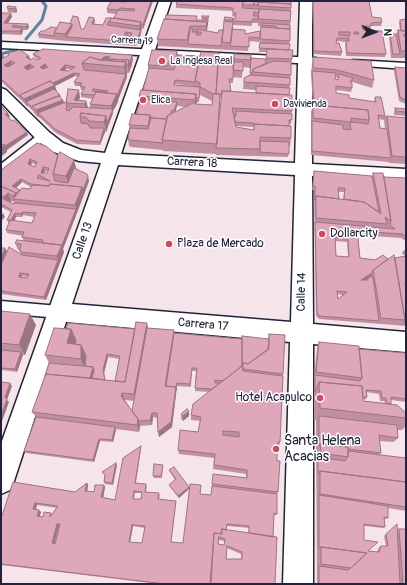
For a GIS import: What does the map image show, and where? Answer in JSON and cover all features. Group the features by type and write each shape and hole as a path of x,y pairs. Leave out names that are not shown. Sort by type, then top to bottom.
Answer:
{"street":[{"name":"Calle 13","path":"1,481 165,1"},
{"name":"Calle 14","path":"298,584 306,1"},
{"name":"Carrera 19","path":"1,45 327,62"},
{"path":"343,63 406,66"},
{"name":"Carrera 18","path":"1,93 43,136 57,147 72,152 111,159 406,176"},
{"path":"1,170 43,136"},
{"name":"Carrera 17","path":"1,307 406,342"}],"building":[{"path":"111,1 151,1 143,25 141,25 141,22 113,18 118,10 134,11 135,9 107,9"},
{"path":"177,1 243,1 242,8 259,9 259,13 254,12 253,16 259,16 258,19 253,19 252,22 233,21 236,13 233,13 233,8 176,4"},
{"path":"243,1 254,1 254,5 243,5"},
{"path":"254,1 291,1 291,4 258,2 258,5 254,5"},
{"path":"313,1 369,1 372,17 381,18 382,22 371,23 371,26 362,26 363,30 382,31 386,54 347,53 346,40 349,41 349,38 337,38 336,43 339,43 342,52 314,51","holes":["339,32 350,32 350,36 339,35"]},
{"path":"258,2 291,4 291,8 258,6"},
{"path":"8,6 16,7 15,9 7,8"},
{"path":"259,9 291,11 290,21 258,19"},
{"path":"1,13 11,13 4,23 28,24 26,27 13,25 12,27 22,28 20,31 1,31"},
{"path":"166,15 197,16 196,20 208,20 207,25 207,22 165,19"},
{"path":"73,16 78,17 81,29 84,29 89,17 94,18 92,24 103,25 106,18 111,18 107,25 141,30 136,42 66,37 72,27 72,24 70,23","holes":["126,32 132,33 130,38 124,37 128,34 124,34"]},
{"path":"202,16 209,16 208,18 202,18"},
{"path":"225,17 233,18 233,20 224,20"},
{"path":"111,18 141,22 139,26 110,22"},
{"path":"164,19 207,22 206,26 190,26 187,40 157,39"},
{"path":"406,19 406,31 401,31 400,20"},
{"path":"224,21 233,22 231,43 222,42"},
{"path":"60,22 72,24 65,34 54,33"},
{"path":"262,23 290,25 290,29 262,25"},
{"path":"51,27 57,28 54,33 55,36 38,34 41,31"},
{"path":"261,27 290,29 290,41 260,39"},
{"path":"190,29 193,29 192,32 197,32 197,29 218,33 219,30 223,30 221,46 188,44","holes":["197,32 201,32 201,35 196,35"]},
{"path":"232,29 245,30 245,34 260,31 260,38 249,37 249,47 230,46"},
{"path":"398,30 406,31 406,35 403,35 406,37 406,51 401,51"},
{"path":"390,34 396,34 400,54 393,54"},
{"path":"260,43 290,44 289,50 259,48"},
{"path":"43,49 132,55 130,64 129,60 108,59 110,56 104,57 101,60 90,57 82,63 84,70 126,74 117,96 117,94 96,92 94,95 81,94 85,87 80,86 82,83 74,82 80,74 74,73 53,83 50,81 20,95 21,97 1,79 1,59 9,55 8,53 20,50 29,56 26,57 30,60 33,58 37,60 41,58 33,54","holes":["11,61 15,63 8,67 4,65","30,64 34,67 27,70 24,67","45,64 48,67 43,69 40,67","65,65 75,67 68,71 60,70","93,89 108,91 92,91"]},
{"path":"267,49 293,50 292,59 266,58"},
{"path":"152,50 177,51 175,63 168,62 168,66 148,65"},
{"path":"201,52 219,53 216,93 214,94 200,87 200,83 195,80"},
{"path":"234,54 251,55 251,60 234,59"},
{"path":"178,55 200,56 195,82 175,80 174,85 200,87 199,98 196,98 196,94 143,90 149,68 174,70"},
{"path":"90,57 99,60 126,62 124,67 82,63"},
{"path":"218,57 234,58 233,79 229,79 231,91 222,91 222,94 216,94"},
{"path":"313,57 371,61 374,80 337,70 313,68"},
{"path":"251,58 266,59 265,64 253,69 253,73 250,73"},
{"path":"103,60 129,60 128,66 126,62"},
{"path":"274,61 291,62 291,75 253,72 253,69"},
{"path":"233,62 243,62 243,71 233,70"},
{"path":"395,67 406,68 406,100 400,97"},
{"path":"312,71 336,73 335,79 338,80 339,74 353,78 350,82 352,83 352,88 336,86 336,93 349,95 349,98 376,102 375,97 381,97 385,116 378,115 380,128 387,129 391,158 312,151 312,121 343,125 343,129 351,130 351,122 368,124 369,120 368,110 314,105"},
{"path":"250,75 290,78 290,85 244,82 244,78"},
{"path":"50,81 55,85 24,99 20,95"},
{"path":"256,86 290,88 289,95 256,93"},
{"path":"54,89 60,95 32,107 26,102"},
{"path":"68,89 79,90 74,100 86,101 85,104 66,103"},
{"path":"141,90 196,94 195,100 139,96"},
{"path":"222,91 292,95 292,111 232,108 236,127 254,130 254,124 291,126 291,138 260,137 260,149 216,148"},
{"path":"96,92 117,94 111,106 90,104"},
{"path":"213,94 220,94 217,144 162,140 167,116 195,102 195,104 212,105"},
{"path":"59,96 63,100 36,110 32,106"},
{"path":"141,99 177,102 174,111 172,110 170,115 167,116 167,119 151,118 150,115 136,114"},
{"path":"66,102 66,110 69,111 73,107 113,109 107,123 106,116 81,113 81,123 88,124 90,128 104,128 100,142 76,140 55,129 38,113"},
{"path":"313,105 368,110 369,120 351,118 351,122 313,118"},
{"path":"1,106 8,113 5,114 12,121 14,120 27,132 5,146 1,144"},
{"path":"395,108 406,109 406,112 396,111"},
{"path":"236,111 292,114 292,120 289,120 289,126 235,122 234,116 236,116"},
{"path":"81,113 106,116 104,122 89,121 86,117 80,117"},
{"path":"132,114 150,115 148,126 129,125"},
{"path":"387,116 406,118 406,157 392,156"},
{"path":"151,118 167,119 162,140 163,143 130,140 128,138 130,128 148,129"},
{"path":"260,141 289,142 289,154 260,152"},
{"path":"37,143 46,146 58,156 53,174 55,181 68,183 74,168 87,174 88,177 83,190 82,187 31,184 21,179 12,186 20,190 16,193 1,186 1,170","holes":["30,159 37,162 35,167 28,164","43,167 49,168 47,173 41,173","39,175 50,181 37,178"]},
{"path":"60,152 74,160 66,176 53,174 58,154"},
{"path":"314,171 372,176 379,212 364,202 344,199 345,188 338,188 339,199 316,196 315,200 315,186 313,186"},
{"path":"373,173 383,173 391,221 385,217 387,224 316,218 316,196 364,202 381,214"},
{"path":"384,177 406,178 406,237 403,234 357,231 360,258 375,260 383,255 388,259 373,270 372,273 361,280 368,280 368,277 373,277 379,321 320,316 317,313 315,222 395,229 390,225 391,221","holes":["335,237 348,238 349,257 336,256","337,291 347,292 338,299"]},
{"path":"50,184 82,187 75,205 13,199 22,188 30,189 32,185 49,186"},
{"path":"1,186 16,193 13,196 8,193 4,197 1,195"},
{"path":"1,198 14,204 76,209 62,245 42,243 43,240 22,237 24,232 6,230 10,220 7,220 12,210 1,204","holes":["15,213 36,213 32,223 10,220"]},
{"path":"17,240 62,245 57,256 20,252 21,244 15,243"},
{"path":"9,247 22,255 58,260 44,297 1,291 1,265","holes":["20,273 29,274 27,278 19,277"]},
{"path":"1,248 5,248 1,258"},
{"path":"394,255 405,320 381,318 373,270"},
{"path":"406,256 406,323 404,323 405,320 395,258"},
{"path":"1,311 30,314 19,345 1,343"},
{"path":"136,322 147,323 134,394 122,393 121,396 138,419 137,425 32,412 46,374 125,382"},
{"path":"68,323 135,329 125,382 115,381 120,356 107,354 103,370 105,380 92,378 94,370 93,367 85,366 86,356 81,345 75,344 76,340 71,329 66,329"},
{"path":"54,328 71,329 67,343 81,345 81,359 45,355"},
{"path":"147,328 174,330 165,386 176,387 171,422 158,432 157,413 152,413 150,420 139,421 132,411"},
{"path":"174,333 242,339 242,366 223,381 215,380 215,383 220,383 212,389 195,388 197,368 192,368 190,384 177,383 176,390 176,387 166,386"},
{"path":"269,334 285,335 283,374 243,369 243,363 248,364 269,349"},
{"path":"242,336 269,339 268,349 248,364 243,363 242,366"},
{"path":"319,342 359,346 362,378 316,372"},
{"path":"359,349 406,353 406,399 391,397 391,404 387,403 386,398 382,398 381,391 366,390 367,397 363,397 362,386 319,382 315,392 315,375 360,381 362,378"},
{"path":"1,350 21,352 15,369 1,368"},
{"path":"49,363 93,367 90,378 46,374 45,376"},
{"path":"242,366 243,371 283,376 280,442 278,442 277,446 277,461 280,461 278,492 212,484 213,474 247,478 247,470 214,465 215,454 178,450 180,430 198,432 201,417 191,415 193,404","holes":["223,431 239,432 239,437 223,435"]},
{"path":"1,382 10,383 5,397 7,399 1,416"},
{"path":"319,382 362,386 363,401 397,405 406,413 406,418 320,408"},
{"path":"187,409 189,411 183,416 181,414"},
{"path":"319,416 397,425 398,438 379,435 381,453 348,449 348,447 320,444 319,446"},
{"path":"36,417 115,427 112,440 99,439 93,460 24,451"},
{"path":"320,444 348,447 348,457 321,453"},
{"path":"141,446 135,483 146,484 145,492 159,493 158,499 176,501 171,542 183,543 190,484 201,485 200,494 211,495 212,486 277,494 277,514 274,513 273,537 249,533 249,526 227,524 226,530 222,529 221,534 214,533 210,584 165,584 1,564 1,519 13,482 75,492 87,483 85,491 94,492 95,485 104,485 101,497 115,500 123,458","holes":["134,491 142,492 141,499 133,499","35,503 58,506 50,517 51,513 44,512 43,517 37,516 39,510 33,509","57,524 60,524 55,544 52,543","132,525 145,526 142,543 129,542"]},
{"path":"348,451 406,458 406,482 320,471 318,473 318,457 345,461 348,457"},
{"path":"116,463 112,483 104,482 105,475 102,472"},
{"path":"154,464 163,465 161,476 153,476"},
{"path":"174,467 189,487 178,496 169,485 176,479 169,470"},
{"path":"320,471 406,482 406,507 320,494"},
{"path":"319,495 388,506 388,518 384,517 385,527 364,524 364,540 378,542 368,551 379,552 381,546 388,546 386,534 397,524 400,584 319,584 319,566 348,570 367,553 321,547 319,549"},
{"path":"222,529 277,537 275,584 211,584 214,533 222,534","holes":["219,537 225,539 224,545 218,544","227,546 242,552 242,559 226,559"]},
{"path":"399,529 406,529 406,584 403,584"},
{"path":"321,547 367,553 351,568 321,564"}],"waterway":[{"path":"26,39 42,20 46,6 42,1"},
{"path":"1,54 16,50"}],"place":[{"name":"La Inglesa Real","path":"162,61"},
{"name":"Elica","path":"143,100"},
{"name":"Davivienda","path":"275,104"},
{"name":"Dollarcity","path":"322,234"},
{"name":"Plaza de Mercado","path":"169,244"},
{"name":"Hotel Acapulco","path":"320,398"},
{"name":"Santa Helena Acacias","path":"276,449"}]}
